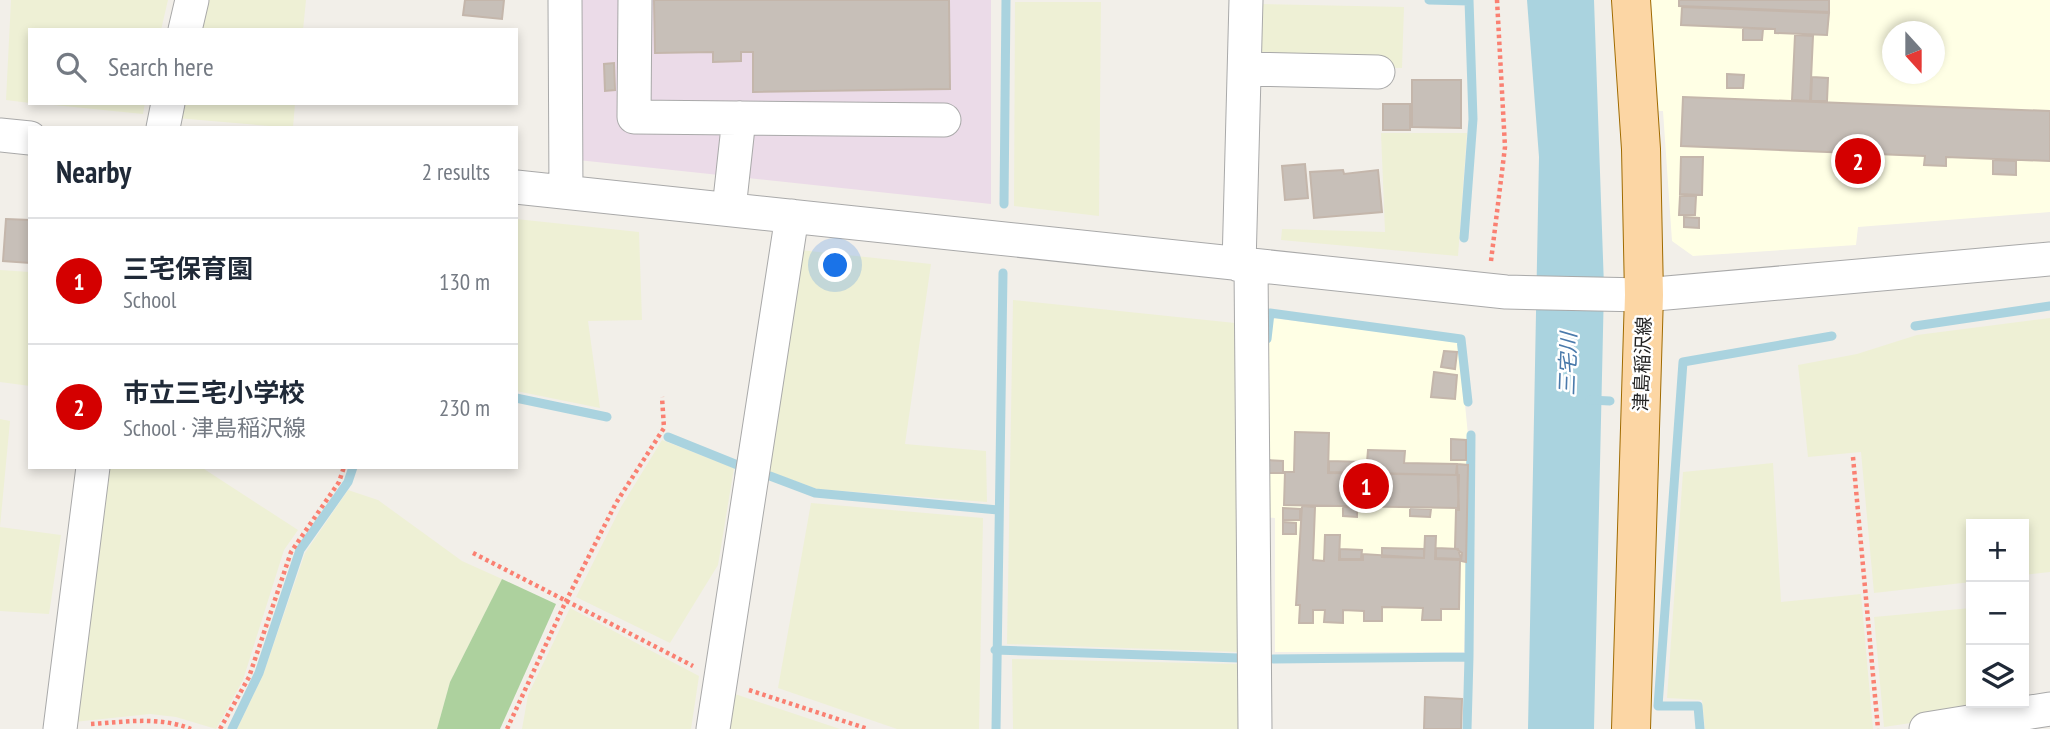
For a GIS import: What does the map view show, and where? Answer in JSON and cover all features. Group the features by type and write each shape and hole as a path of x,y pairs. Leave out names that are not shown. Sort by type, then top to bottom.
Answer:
{"main road":[{"name":"津島稲沢線","path":"1631,0 1641,149 1634,295 1631,729"}],"street":[{"path":"185,28 192,0"},
{"path":"565,0 566,192"},
{"path":"635,0 634,117 944,120"},
{"path":"1247,0 1245,266 1255,729"},
{"path":"1245,69 1378,72"},
{"path":"163,126 168,105"},
{"path":"729,209 739,118"},
{"path":"0,135 28,138"},
{"path":"518,187 1497,292 1634,295 2050,259"},
{"path":"713,729 792,216"},
{"path":"60,728 93,469"},
{"path":"1926,729 2050,709"}],"path":[{"path":"1497,0 1505,147 1497,292"},
{"path":"507,729 566,601 616,503 664,428 662,397"},
{"path":"1853,457 1878,729"},
{"path":"220,729 249,677 291,552 339,482 343,469"},
{"path":"473,553 721,680 868,729"},
{"path":"60,728 148,721 176,723 191,729"}],"shaded area":[{"path":"11,0 168,0 161,28 28,28 28,103 6,100"},
{"path":"202,0 306,0 303,28 195,28"},
{"path":"578,0 991,0 991,204 578,160"},
{"path":"1651,0 2050,0 2050,212 1858,227 1856,245 1693,256 1672,241 1663,111 1659,111"},
{"path":"1015,2 1101,2 1099,216 1014,206"},
{"path":"1261,4 1404,7 1402,68 1259,65"},
{"path":"54,105 145,105 143,114"},
{"path":"179,105 295,105 293,126 176,118"},
{"path":"1381,133 1467,133 1458,256 1281,240 1282,229 1385,232"},
{"path":"518,219 639,232 642,320 588,321 600,408 518,391"},
{"path":"800,250 931,264 905,444 986,451 987,502 817,489 768,471"},
{"path":"0,270 28,272 28,386 0,382"},
{"path":"1013,300 1235,323 1240,652 1007,644"},
{"path":"1272,318 1459,342 1470,456 1464,652 1275,652 1275,518 1263,517 1262,394"},
{"path":"2050,318 2050,572 2029,574 2029,519 1966,519 1966,583 1874,593 1861,452 1808,457 1798,365 1857,354 1917,335"},
{"path":"0,419 10,421 0,527"},
{"path":"662,440 734,468 718,565 670,643 576,597 621,507"},
{"path":"1773,463 1781,602 1861,594 1873,729 1705,729 1702,700 1667,698 1683,472"},
{"path":"109,469 204,469 298,530 284,550 243,680 216,729 176,717 150,714 74,722"},
{"path":"348,490 378,500 462,561 502,579 450,682 437,729 237,729 263,675 305,553"},
{"path":"811,503 983,518 979,729 897,729 778,688"},
{"path":"0,527 61,535 49,614 0,611"},
{"path":"570,608 699,676 691,729 522,729 528,695"},
{"path":"1966,608 1966,708 1985,708 1985,712 1884,727 1874,617"},
{"path":"1012,659 1240,664 1242,729 1013,729"},
{"path":"735,694 840,729 729,729"}],"green space":[{"path":"502,579 556,604 500,729 437,729 450,682"}],"water":[{"name":"三宅川","path":"1527,0 1594,0 1604,287 1594,729 1528,729 1539,157"}],"building":[{"path":"465,0 504,0 502,19 463,15"},
{"path":"654,0 949,0 950,89 753,92 753,52 741,52 741,61 713,62 713,52 655,53"},
{"path":"1679,0 1829,0 1829,12 1679,6"},
{"path":"1682,7 1829,13 1827,35 1775,33 1775,29 1681,25"},
{"path":"1743,28 1763,29 1762,40 1743,40"},
{"path":"1795,35 1813,36 1810,101 1792,100"},
{"path":"614,63 615,90 605,91 604,64"},
{"path":"1727,74 1744,75 1743,88 1727,88"},
{"path":"1812,77 1828,78 1827,101 1811,101"},
{"path":"1412,80 1461,80 1461,128 1412,127"},
{"path":"1683,97 2050,111 2050,161 1946,157 1946,166 1924,165 1925,156 1681,146"},
{"path":"1383,104 1410,104 1410,130 1383,130"},
{"path":"1681,157 1703,157 1702,195 1680,194"},
{"path":"1993,160 2016,161 2016,175 1993,174"},
{"path":"1305,164 1308,198 1285,200 1282,166"},
{"path":"1343,170 1344,174 1378,170 1382,212 1314,218 1310,172"},
{"path":"1680,196 1696,196 1695,215 1679,215"},
{"path":"1684,217 1699,218 1699,228 1684,227"},
{"path":"6,219 28,220 28,263 3,261"},
{"path":"1444,351 1457,352 1455,369 1441,367"},
{"path":"1434,372 1457,375 1455,399 1431,397"},
{"path":"1295,432 1329,433 1328,473 1459,475 1458,508 1284,505 1285,472 1294,472"},
{"path":"1451,439 1466,440 1466,460 1451,460"},
{"path":"1368,450 1405,451 1404,463 1457,464 1456,475 1329,472 1329,461 1367,462"},
{"path":"1268,460 1283,461 1283,473 1267,473"},
{"path":"1457,464 1468,465 1466,562 1461,561 1462,553 1455,548 1456,510 1459,510"},
{"path":"1302,506 1315,507 1313,560 1324,561 1325,535 1340,535 1339,560 1363,560 1363,554 1424,558 1425,536 1436,536 1435,559 1460,560 1459,609 1441,609 1441,620 1422,620 1423,608 1382,607 1382,621 1364,621 1364,611 1343,610 1343,623 1324,622 1325,610 1313,610 1313,623 1299,623 1300,605 1296,605"},
{"path":"1343,507 1357,507 1357,517 1343,516"},
{"path":"1283,508 1300,509 1300,520 1283,520"},
{"path":"1410,508 1431,509 1430,517 1410,516"},
{"path":"1283,522 1296,523 1296,534 1283,534"},
{"path":"1382,548 1424,549 1424,558 1382,557"},
{"path":"1436,548 1458,549 1461,559 1436,558"},
{"path":"1340,549 1362,550 1361,559 1340,559"},
{"path":"1425,697 1462,699 1461,729 1424,729"}],"waterway":[{"path":"1004,204 1006,0"},
{"path":"1429,0 1469,1"},
{"path":"1464,238 1473,119 1469,0"},
{"path":"996,729 1003,273"},
{"path":"1915,326 2050,306"},
{"path":"1267,339 1270,313 1461,339 1468,402"},
{"path":"1700,729 1698,706 1658,706 1683,362 1832,336"},
{"path":"518,398 607,417"},
{"path":"1590,400 1610,401"},
{"path":"1273,659 1469,657 1471,435"},
{"path":"668,437 740,466 739,474"},
{"path":"232,729 259,673 300,550 348,482 352,469"},
{"path":"770,476 815,493 998,510"},
{"path":"995,650 1239,658"},
{"path":"1467,729 1469,657"}],"place":[{"name":"市立三宅小学校","path":"1858,161"},
{"name":"三宅保育園","path":"1366,486"}]}
